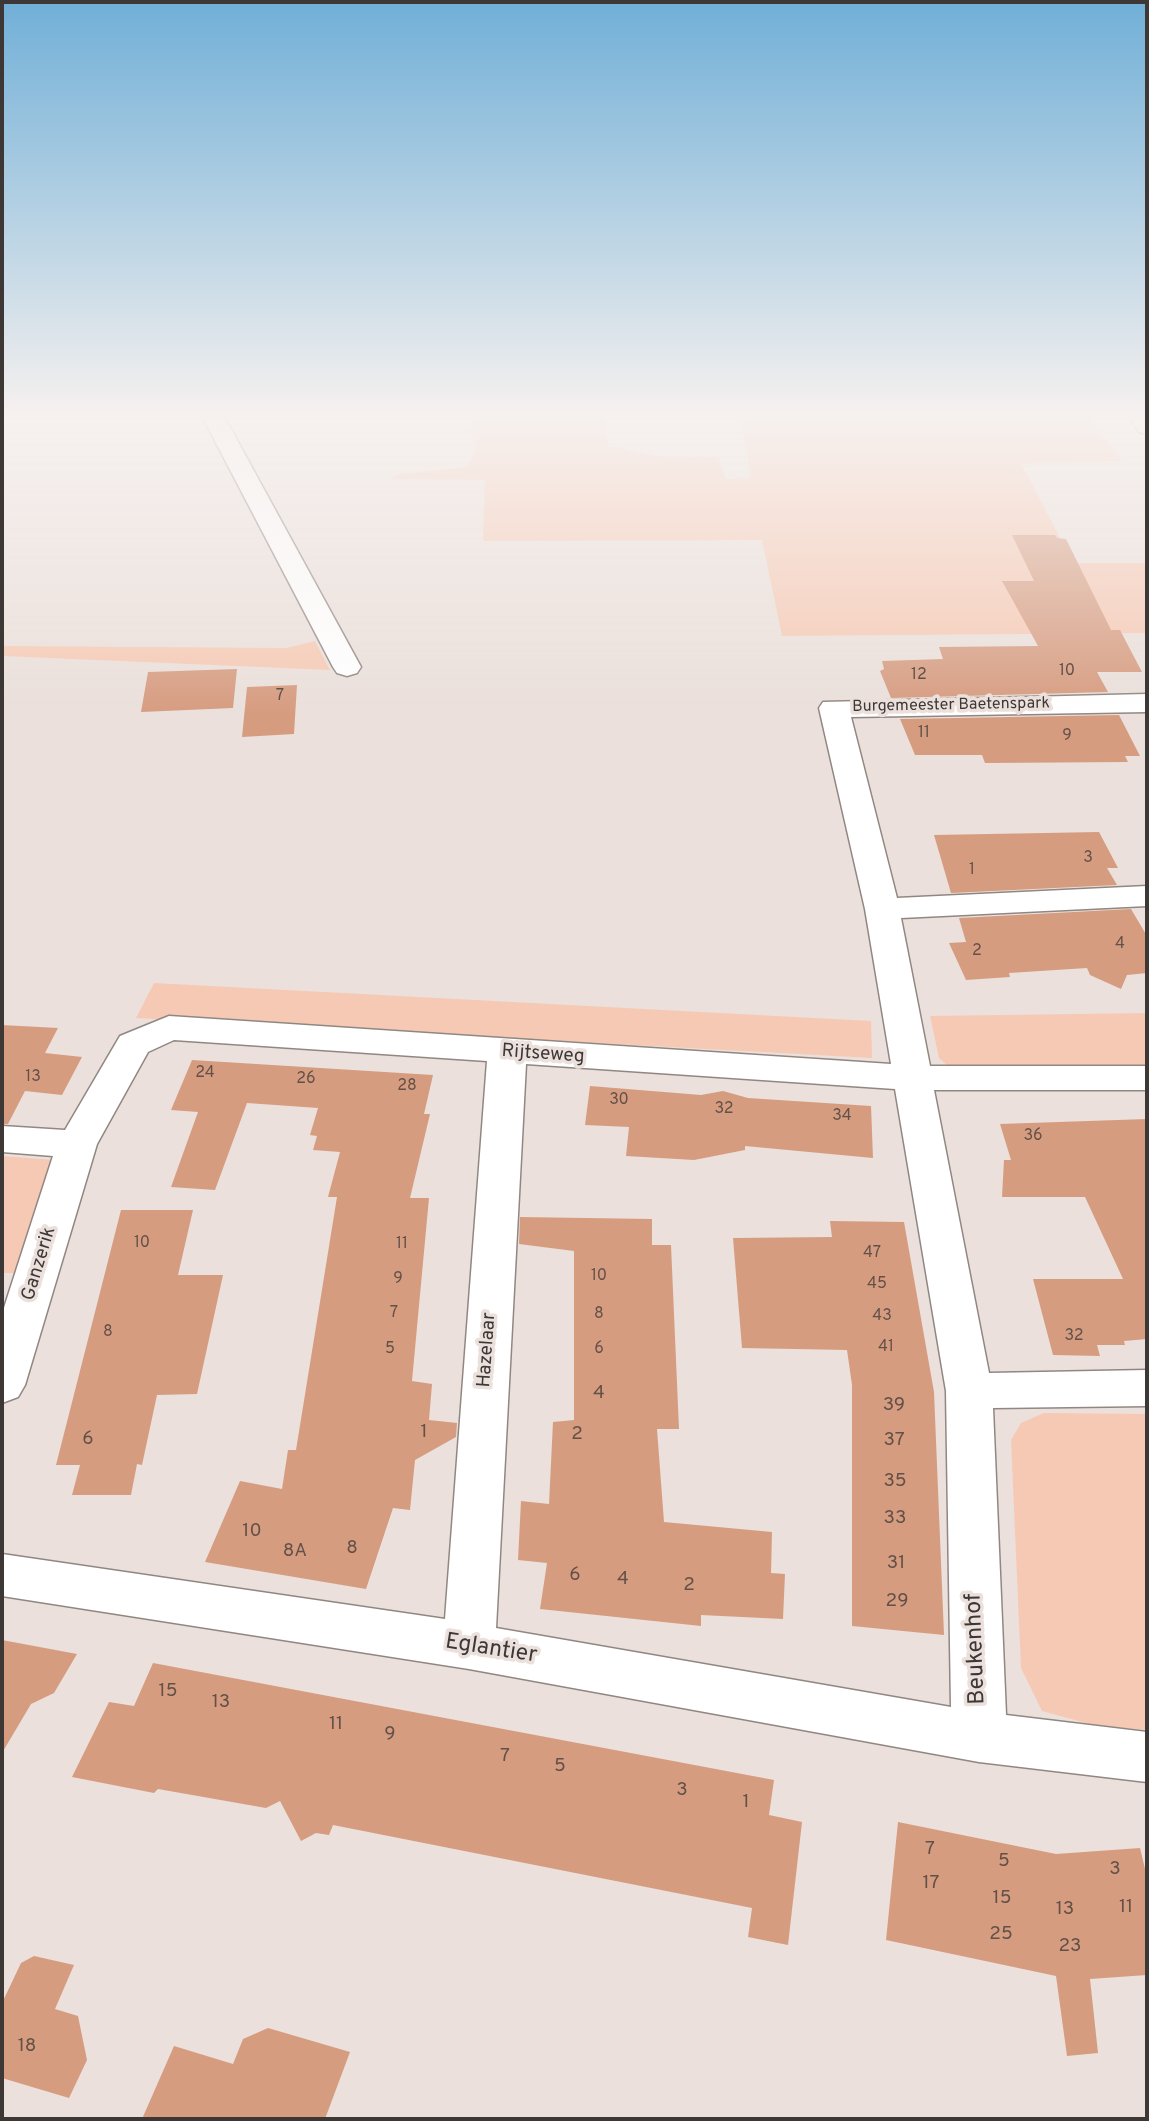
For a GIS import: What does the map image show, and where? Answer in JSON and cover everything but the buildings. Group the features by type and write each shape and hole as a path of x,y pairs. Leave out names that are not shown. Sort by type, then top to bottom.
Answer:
{"street":[{"path":"267,517 347,667"},
{"name":"Burgemeester Baetenspark","path":"911,1078 882,909 834,708 1147,703"},
{"path":"882,909 1147,896"},
{"name":"Rijtseweg","path":"78,1144 133,1044 169,1028 507,1053 911,1078 1147,1078"},
{"name":"Hazelaar","path":"470,1646 507,1053"},
{"name":"Beukenhof","path":"911,1078 969,1391 979,1737"},
{"path":"2,1139 78,1144"},
{"name":"Ganzerik","path":"2,1385 18,1282 78,1144"},
{"path":"969,1391 1147,1388"},
{"name":"Eglantier","path":"2,1574 470,1646 979,1737"},
{"path":"979,1737 1147,1757"}],"shaded area":[{"path":"484,517 1049,517 1073,563 1147,563 1147,633 782,636 762,540 483,541"},
{"path":"315,641 330,670 2,656 2,646 286,648"},
{"path":"154,983 871,1021 872,1058 136,1018"},
{"path":"1147,1013 1147,1070 965,1073 953,1070 939,1058 930,1016"},
{"path":"2,1156 55,1160 26,1273 2,1273"},
{"path":"1044,1413 1147,1414 1147,1730 1093,1725 1042,1711 1021,1668 1011,1440 1021,1423"}]}
